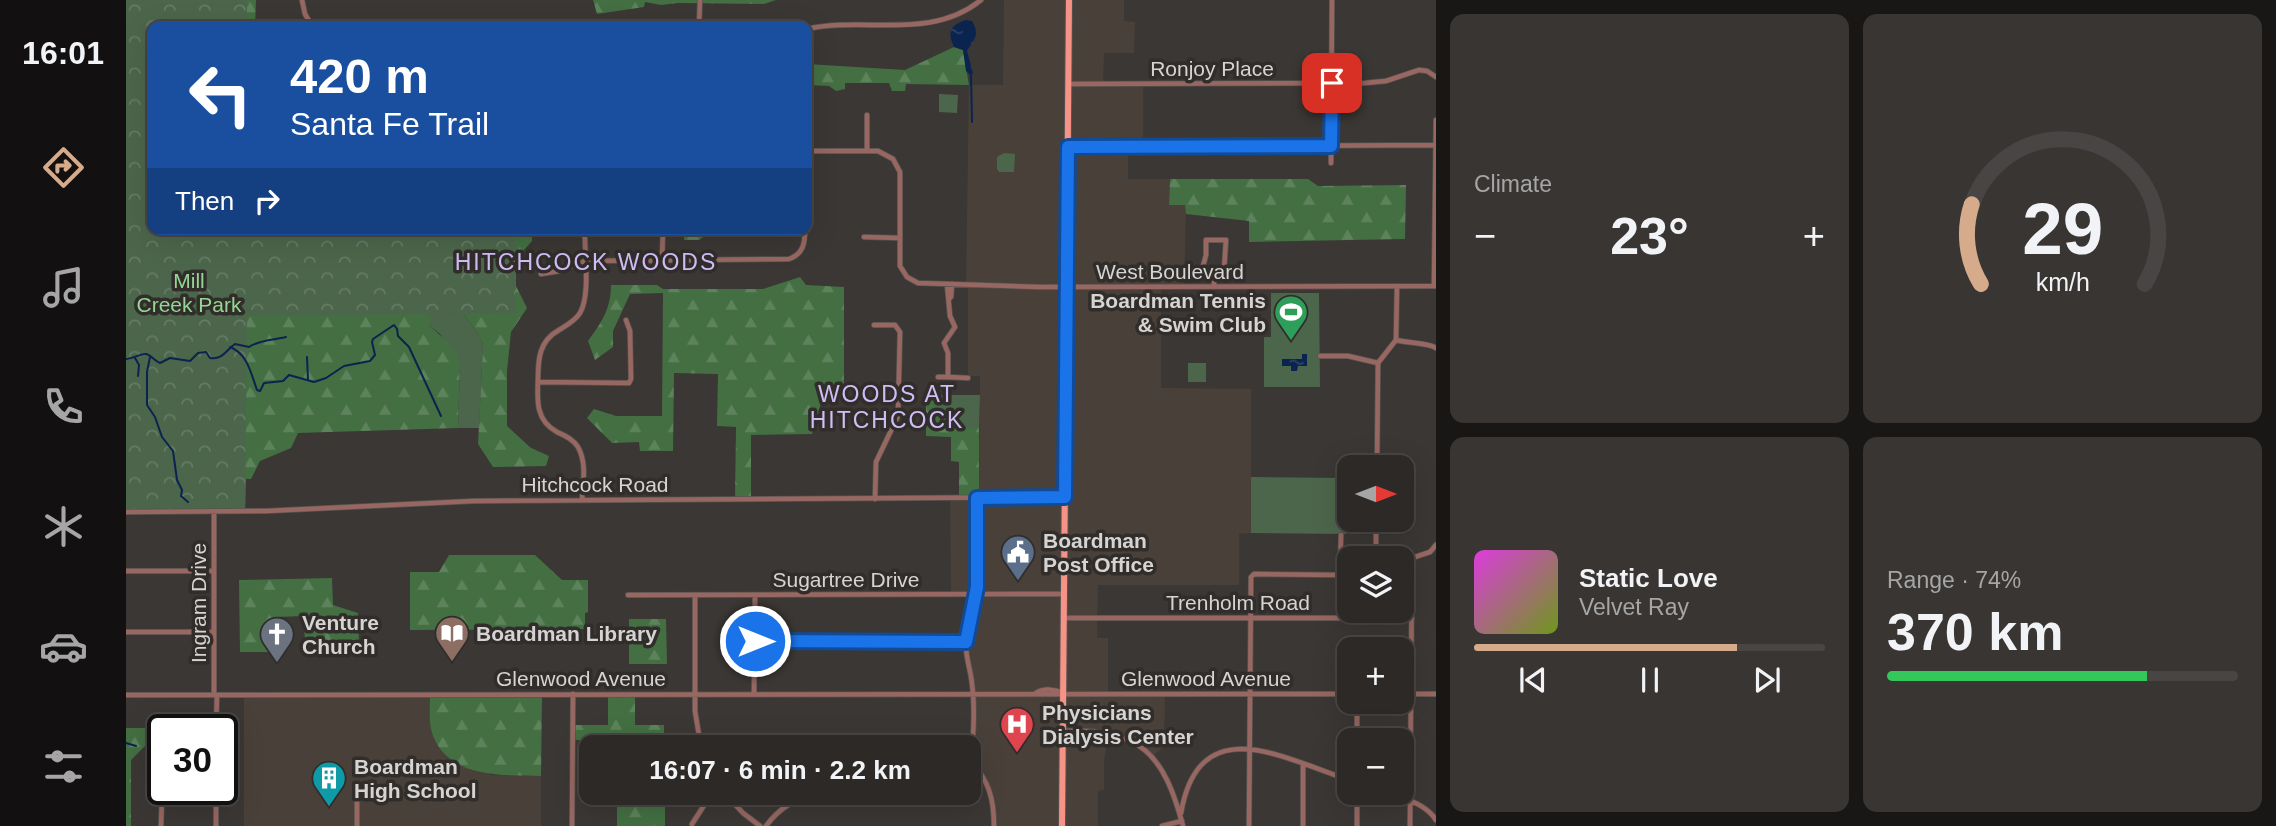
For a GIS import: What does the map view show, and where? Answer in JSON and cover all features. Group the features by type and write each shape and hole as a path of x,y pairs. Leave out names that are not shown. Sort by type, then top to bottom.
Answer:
{"main road":[{"path":"1062,826 1069,0"}],"street":[{"path":"302,0 309,21"},
{"path":"699,21 700,0"},
{"path":"812,28 835,24 930,23 956,15 981,0"},
{"path":"1331,163 1332,0"},
{"name":"Ronjoy Place","path":"1069,84 1378,82 1422,70 1436,77"},
{"path":"867,115 867,151"},
{"path":"1435,286 1436,120"},
{"path":"1068,147 1436,145"},
{"name":"West Boulevard","path":"812,151 867,151 887,154 894,160 899,168 900,263 906,277 918,283 1067,287 1435,286"},
{"path":"582,500 581,453 570,438 543,421 538,406 538,357 543,344 552,334 573,321 582,309 584,235"},
{"path":"662,261 663,235"},
{"path":"541,274 559,271 571,264 585,261 789,259 803,249 804,235"},
{"path":"864,237 900,238"},
{"path":"1206,240 1226,240 1224,270 1214,276 1202,270 1206,240"},
{"path":"1214,276 1214,287"},
{"path":"948,377 948,353 944,343 956,327 950,316 950,284"},
{"path":"1377,455 1378,363 1396,340 1396,286"},
{"path":"538,382 629,383 630,331 626,320"},
{"path":"874,325 895,325 900,332 898,416 876,462 875,499"},
{"path":"1396,340 1436,348"},
{"path":"1320,356 1348,356 1378,363"},
{"path":"938,377 968,378"},
{"name":"Hitchcock Road","path":"126,512 214,512 457,501 1065,497"},
{"path":"972,735 972,694 966,642 976,594 977,498"},
{"name":"Ingram Drive","path":"214,512 216,714"},
{"path":"1250,826 1249,617 1252,576 1340,575 1341,535"},
{"path":"1414,557 1430,552 1436,545"},
{"path":"126,571 214,571"},
{"path":"695,594 695,694 698,735"},
{"path":"754,694 755,594"},
{"name":"Sugartree Drive","path":"628,595 1064,594"},
{"name":"Trenholm Road","path":"1064,618 1337,618"},
{"path":"126,632 214,632"},
{"path":"755,641 966,642"},
{"path":"572,826 573,694"},
{"name":"Glenwood Avenue","path":"126,695 1337,694"},
{"path":"1414,694 1436,694"},
{"path":"1063,731 1109,733 1142,747 1164,772 1181,813 1183,823 1162,826"},
{"path":"1181,813 1188,785 1199,767 1220,753 1237,748 1249,748 1337,776"},
{"path":"1303,764 1303,826"},
{"path":"981,773 994,809 994,826"},
{"path":"357,791 357,826"},
{"path":"1414,803 1428,810 1436,821"},
{"path":"161,826 162,805"},
{"path":"216,805 216,826"},
{"path":"692,824 704,805"},
{"path":"735,805 760,826"},
{"path":"766,826 787,805"},
{"path":"1357,805 1357,826"},
{"path":"1410,805 1410,826"}],"shaded area":[{"path":"1004,0 1124,0 1124,21 1135,22 1134,53 1104,53 1103,83 1143,84 1143,147 1128,147 1128,179 1170,179 1169,204 1186,205 1184,287 1161,287 1161,388 1251,389 1251,533 1239,534 1239,585 1098,585 1097,638 1108,638 1108,693 1165,693 1164,746 1152,757 1142,747 1109,733 1104,761 1104,790 1098,791 1098,826 994,826 989,789 981,777 981,735 972,735 973,688 966,636 976,595 951,594 950,498 979,497 980,376 968,376 966,285 969,85 1003,85"},
{"path":"244,695 430,695 430,723 491,775 541,776 541,826 244,826"}],"green space":[{"name":"Mill Creek Park","path":"126,0 256,0 255,21 147,21 147,235 532,235 532,241 516,259 516,286 527,308 511,332 507,371 507,426 531,448 549,456 546,466 493,467 478,444 483,345 479,335 463,313 429,314 429,325 455,349 460,364 458,428 298,433 291,448 260,461 251,479 246,479 245,511 126,512"},
{"name":"Mill Creek Park","path":"126,0 247,0 247,21 147,21 147,235 515,235 516,313 247,316 245,511 126,512"},
{"path":"593,0 776,0 764,4 661,5 645,2 644,7 597,14"},
{"path":"954,47 963,50 969,85 906,84 905,91 892,91 889,83 845,83 845,89 836,91 829,86 812,85 812,64 905,70"},
{"path":"939,94 958,95 957,113 939,112"},
{"path":"1004,153 1015,154 1014,172 999,172 997,169 997,157"},
{"path":"1170,179 1308,179 1318,186 1406,185 1405,239 1249,242 1249,221 1186,214 1185,205 1169,205"},
{"path":"684,235 706,235 699,240 684,240"},
{"path":"800,277 806,285 844,287 844,395 823,396 812,434 751,435 751,499 735,499 736,427 717,426 718,374 674,373 673,451 640,451 639,442 612,443 587,418 594,409 616,416 662,416 663,293 630,294 613,331 613,347 595,360 588,341 605,314 611,285 657,285 663,289 763,289"},
{"name":"Boardman Tennis & Swim Club","path":"1271,293 1319,293 1320,387 1264,387 1264,337 1271,337"},
{"path":"463,313 483,345 479,428 458,428 460,364 440,334 429,325 428,314"},
{"path":"1188,363 1206,363 1206,382 1188,382"},
{"path":"926,395 939,395 939,428 979,428 979,498 959,498 959,462 951,461 951,437 926,436"},
{"path":"939,395 980,395 979,428 939,428"},
{"path":"1251,477 1337,478 1337,532 1346,534 1251,533"},
{"path":"449,555 535,555 562,580 588,580 585,629 410,630 410,572 439,572"},
{"path":"332,578 333,605 358,613 359,644 305,645 304,616 275,617 275,652 240,652 239,580"},
{"path":"629,619 666,619 667,664 629,664"},
{"path":"542,694 541,776 496,774 466,768 442,751 432,733 430,695"},
{"path":"608,694 635,694 635,725 664,725 664,735 579,735 579,740 573,740 573,725 608,725"},
{"path":"126,728 147,728 147,744 131,760 131,826 126,826"},
{"path":"617,805 665,805 665,826 617,826"}],"water":[{"path":"966,20 972,21 976,30 975,38 967,51 973,73 971,76 966,71 963,50 954,47 951,37 953,27"},
{"path":"1302,354 1307,354 1307,366 1298,366 1297,371 1291,371 1291,366 1282,366 1282,359 1302,359"}],"waterway":[{"path":"971,76 972,122"},
{"path":"230,347 245,359 257,390 260,391 264,383 283,381 289,375 314,382 326,378 344,366 370,361 375,355 373,339 394,325 398,336 409,347 441,416"},
{"path":"126,359 145,354 160,363 170,358 190,361 198,353 206,352 210,358 214,358 221,356 235,344 249,347 286,337"},
{"path":"150,357 147,405 155,417 162,437 173,451 181,496 188,502"},
{"path":"307,357 308,380"},
{"path":"135,358 139,365 138,376"},
{"path":"126,743 136,746"}],"place":[{"name":"Boardman Tennis & Swim Club","path":"1291,342"},
{"name":"Boardman Post Office","path":"1018,582"},
{"name":"Boardman Library","path":"452,663"},
{"name":"Venture Church","path":"277,664"},
{"name":"Physicians Dialysis Center","path":"1017,754"},
{"name":"Boardman High School","path":"329,808"}],"district":[{"name":"HITCHCOCK WOODS","path":"586,262"},
{"name":"WOODS AT HITCHCOCK","path":"887,407"}],"route":[{"path":"755,641 966,642 967,627 976,601 977,498 1065,497 1068,147 1331,146 1332,83"}]}
